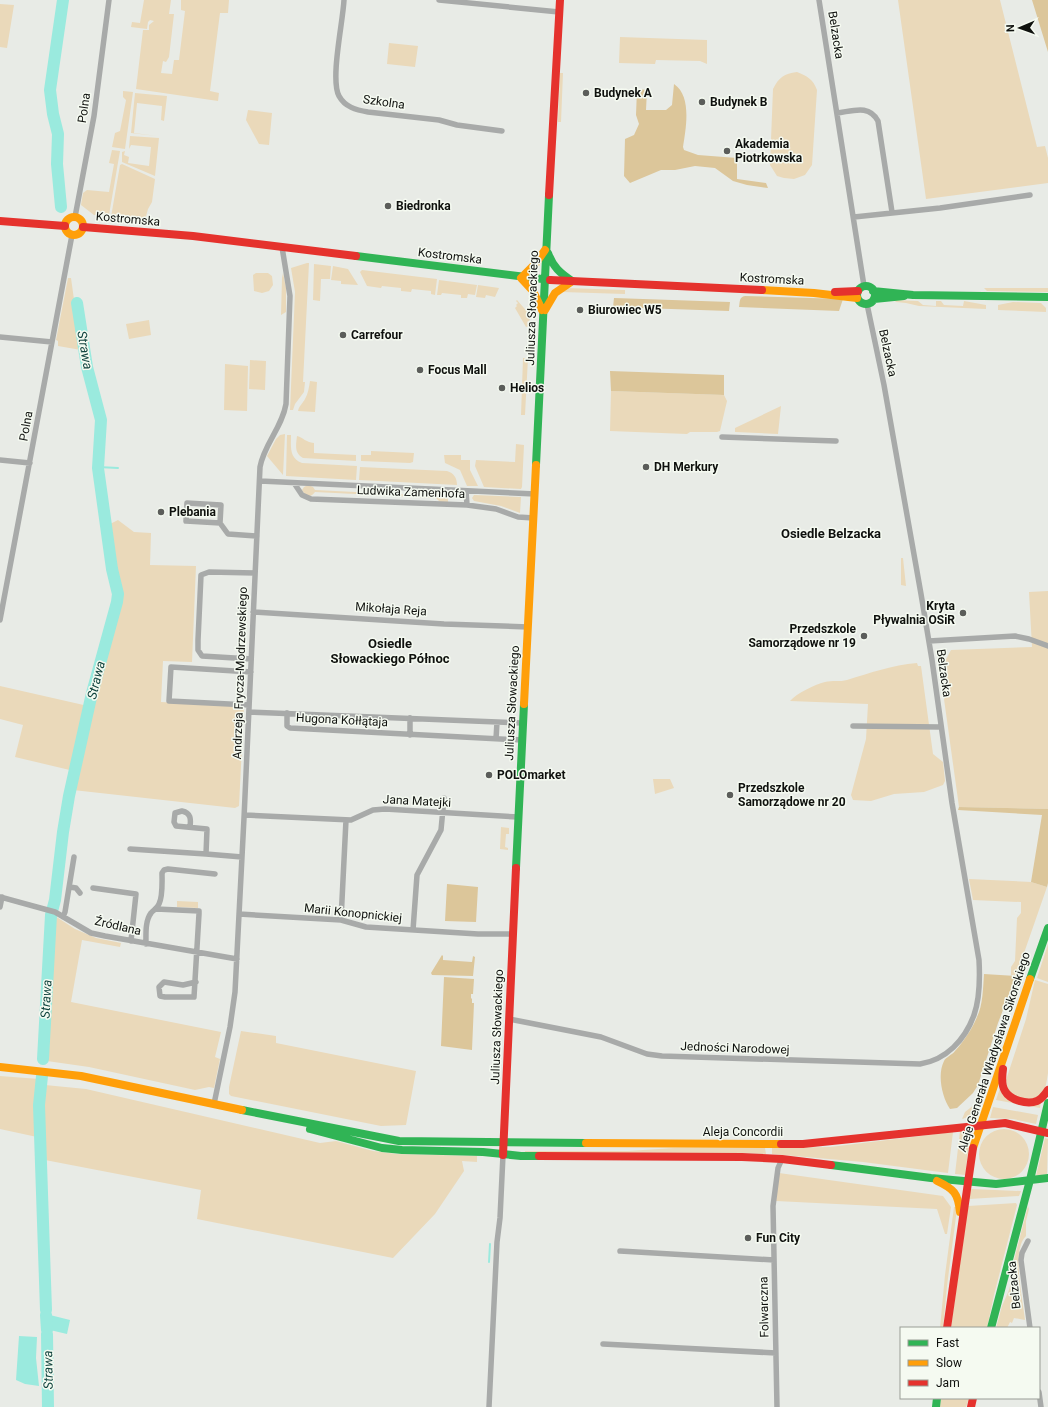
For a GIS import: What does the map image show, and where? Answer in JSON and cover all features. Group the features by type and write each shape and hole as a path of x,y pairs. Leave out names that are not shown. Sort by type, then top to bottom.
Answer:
{"street":[{"name":"Polna","path":"75,217 94,116 109,0"},
{"name":"Szkolna","path":"344,0 335,80 338,94 346,104 357,110 368,112 439,120 457,125 502,131"},
{"path":"439,0 559,12"},
{"name":"Juliusza Słowackiego","path":"488,1407 497,1242 500,1218 546,248 560,0"},
{"name":"Belzacka","path":"819,0 854,217 860,292"},
{"path":"837,113 867,110 876,115 892,212"},
{"path":"854,217 933,209 1030,195"},
{"path":"75,217 81,221 82,227 78,234 72,235 66,231 65,226 68,219 75,217"},
{"path":"0,221 65,226"},
{"name":"Kostromska","path":"82,227 193,236 521,278 816,293 860,292"},
{"name":"Polna","path":"0,620 72,235"},
{"name":"Andrzeja Frycza-Modrzewskiego","path":"214,1104 232,1016 239,914 253,612 262,459 266,448 283,418 286,404 290,296 282,247"},
{"path":"543,313 533,291 521,278 540,259 546,248"},
{"path":"546,248 555,269 573,281"},
{"path":"543,313 554,293 560,287 573,281"},
{"path":"871,298 868,286 860,292 861,303 871,298 893,298 913,295 1048,297"},
{"name":"Belzacka","path":"871,298 884,389 929,641 940,727 979,960 980,976 974,1015 966,1031 958,1042"},
{"path":"0,337 52,342"},
{"path":"722,437 836,440"},
{"path":"0,460 30,463"},
{"name":"Ludwika Zamenhofa","path":"260,480 294,483 535,494"},
{"name":"Ludwika Zamenhofa","path":"294,483 302,494 311,499 467,506 496,509 518,516 534,518"},
{"path":"466,491 467,506"},
{"path":"220,523 186,521 187,503 221,505 220,523 228,534 257,536"},
{"path":"251,659 202,656 198,650 198,640 202,575 209,572 255,573"},
{"name":"Mikołaja Reja","path":"253,612 437,624 528,627"},
{"path":"929,641 1016,636 1048,646"},
{"name":"Hugona Kołłątaja","path":"251,672 171,667 169,701 287,713 523,723"},
{"name":"Hugona Kołłątaja","path":"287,713 287,726 290,728 522,740"},
{"path":"410,718 410,735"},
{"path":"496,739 497,722"},
{"path":"853,726 940,727"},
{"path":"413,930 417,875 441,830 444,798"},
{"name":"Jana Matejki","path":"244,815 351,820 379,809 518,817"},
{"path":"341,920 346,820"},
{"path":"190,827 207,829 206,854"},
{"path":"130,848 242,857"},
{"path":"63,917 70,887 74,857"},
{"path":"146,944 147,922 152,912 159,906 161,901 164,870 168,869 215,874"},
{"path":"70,887 76,888 80,893"},
{"path":"93,888 136,894 132,941"},
{"path":"0,907 1,897"},
{"name":"Źródlana","path":"1,897 55,912 91,932 146,944 236,959"},
{"path":"156,909 199,911 198,953 196,982 195,996 162,997 159,994 160,986 164,982 183,985 196,982"},
{"name":"Marii Konopnickiej","path":"239,914 341,920 366,928 513,934"},
{"name":"Aleje Generała Władysława Sikorskiego","path":"947,1327 974,1144 1048,928"},
{"name":"Jedności Narodowej","path":"509,1019 601,1037 647,1054 662,1056 920,1064 945,1055 958,1042"},
{"path":"1004,1056 1003,1083 1006,1092 1011,1097 1021,1101 1034,1102 1042,1097 1048,1090"},
{"path":"0,1067 81,1076 258,1113"},
{"path":"991,1327 1030,1180 1045,1132 1048,1103"},
{"name":"Aleja Concordii","path":"258,1113 399,1141 503,1143 803,1144 1008,1123 1045,1132"},
{"name":"Aleja Concordii","path":"258,1113 348,1140 382,1148 421,1151 483,1152 521,1156 742,1157 782,1159 931,1178 1001,1184 1048,1178"},
{"name":"Folwarczna","path":"777,1407 773,1206 778,1168 782,1159"},
{"path":"931,1178 951,1187 956,1192 959,1202 961,1225"},
{"name":"Belzacka","path":"1028,1241 1022,1253 1021,1260 1030,1327"},
{"path":"620,1252 774,1260"},
{"path":"603,1344 776,1353"}],"shaded area":[{"path":"144,0 171,0 169,14 174,14 169,57 166,62 163,61 161,73 172,74 174,60 179,60 185,11 181,10 181,0 229,0 228,13 220,13 210,91 219,93 218,101 136,89 143,30 149,30 149,25 154,21 150,20 148,22 147,29 131,27 132,22 140,23"},
{"path":"898,0 1000,0 1037,147 1045,146 1048,158 1048,183 926,199"},
{"path":"1032,0 1048,0 1048,52"},
{"path":"0,4 14,5 7,48 0,47"},
{"path":"620,37 707,40 707,64 700,61 656,60 655,64 619,63"},
{"path":"389,43 418,46 415,67 387,64"},
{"path":"797,72 809,78 814,83 817,90 812,165 805,175 794,179 777,176 770,165 773,89 782,77"},
{"path":"560,73 563,73 561,122 558,122"},
{"path":"674,84 680,89 686,104 684,150 698,155 737,158 737,179 766,183 768,188 733,181 715,168 695,166 675,170 661,170 630,183 624,176 625,139 634,135 639,124 636,115 637,89 647,90 646,110 666,110 672,105"},
{"path":"123,91 133,92 125,149 112,147 115,133 120,131 126,100 123,97"},
{"path":"135,93 167,96 164,121 161,120 162,106 137,103 134,133 157,136 131,133"},
{"path":"248,110 272,113 269,145 259,144 246,120"},
{"path":"130,136 159,138 155,176 122,162 122,152 125,151 124,155 129,157 128,163 149,166 151,147 131,145 129,149"},
{"path":"112,150 120,151 109,215 94,215 81,205 83,193 87,190 109,192 114,164 109,163"},
{"path":"122,164 155,179 152,202 145,220 111,217 120,165"},
{"path":"309,263 303,382 305,382 304,392 295,404 293,410 290,410 295,292 291,268"},
{"path":"314,264 331,266 330,279 321,279 320,301 313,300"},
{"path":"333,266 348,269 358,285 341,284 341,281 331,280"},
{"path":"362,270 437,279 435,295 431,294 431,291 412,289 411,292 401,291 401,288 367,286 360,272"},
{"path":"256,273 268,273 272,276 273,285 269,291 262,293 254,291 253,275"},
{"path":"283,273 286,288 286,312 281,315 282,278"},
{"path":"68,278 71,278 81,350 58,346 58,341 56,340"},
{"path":"439,280 477,285 475,295 468,294 467,298 461,298 461,295 442,293 441,295 437,295"},
{"path":"478,285 499,288 495,297 486,295 485,298 476,297"},
{"path":"567,288 625,290 625,294 562,292"},
{"path":"984,288 1048,288 1048,292 987,291"},
{"path":"745,296 843,299 839,311 739,307 741,299"},
{"path":"614,298 730,302 729,311 613,307"},
{"path":"517,300 530,315 528,316 530,320 527,322 529,326 526,327 515,308 518,303 516,301"},
{"path":"894,300 918,301 923,305 936,306 936,301 941,301 944,305 963,306 964,301 986,305 986,309 919,306 896,302"},
{"path":"1013,302 1041,303 1046,308 1046,312 998,310 998,305"},
{"path":"149,320 151,335 129,339 126,324"},
{"path":"523,358 528,358 525,415 521,415"},
{"path":"250,360 266,361 265,390 249,389"},
{"path":"225,364 248,366 247,411 224,410"},
{"path":"610,371 724,375 724,395 611,391"},
{"path":"310,381 317,382 315,412 298,411 307,395"},
{"path":"611,391 724,395 727,401 720,431 717,432 690,432 687,434 610,431"},
{"path":"781,406 778,434 735,432 735,428"},
{"path":"285,434 283,475 267,456 276,439 280,435"},
{"path":"287,435 291,435 292,452 298,461 302,463 357,466 356,480 286,476"},
{"path":"297,436 314,443 314,453 356,455 356,461 303,458 297,451"},
{"path":"516,444 524,445 521,489 484,487 475,466 476,460 515,462"},
{"path":"371,451 414,453 413,462 361,461 361,455 371,455"},
{"path":"444,455 461,455 461,460 470,460 470,470 478,486 467,486 460,470 445,463"},
{"path":"360,467 447,471 455,476 457,485 359,480"},
{"path":"308,485 313,487 315,490 436,496 440,492 448,493 448,502 440,502 436,498 315,492 308,496 302,490"},
{"path":"474,495 521,497 520,513 501,506 474,501 472,498"},
{"path":"118,520 134,532 151,533 150,565 196,566 192,662 163,661 161,702 244,706 239,806 235,808 73,790 118,608 119,595 108,525"},
{"path":"901,558 903,558 906,586 901,585"},
{"path":"1048,591 1048,809 959,807 944,699 948,695 943,665 951,650 1032,647 1029,592"},
{"path":"917,663 918,666 921,666 933,754 943,762 945,781 943,785 924,792 894,794 871,801 853,800 851,795 866,739 868,704 790,701 806,690 825,682 844,681 890,667"},
{"path":"0,686 88,706 74,771 15,757 23,725 0,719"},
{"path":"653,779 670,779 674,788 655,794"},
{"path":"959,807 1048,809 1047,887 1031,882 1042,815 958,810"},
{"path":"501,827 509,828 509,834 506,834 505,847 508,848 508,850 500,849"},
{"path":"969,879 1031,882 1047,887 1016,976 1011,975 1011,967 1015,961 1017,918 1021,913 1021,902 973,900"},
{"path":"447,884 478,887 476,922 445,921"},
{"path":"177,901 198,902 198,908 177,907"},
{"path":"55,916 75,929 96,938 121,943 120,947 82,940 71,1002 221,1032 215,1057 220,1059 214,1088 209,1087 195,1090 89,1067 47,1061"},
{"path":"1048,944 1048,982 1037,978"},
{"path":"442,955 443,960 472,962 473,956 475,957 473,976 432,975 431,973"},
{"path":"984,974 1016,976 998,1023 978,1085 973,1093 957,1108 950,1109 941,1086 942,1067 945,1060 965,1039 975,1021 982,1002"},
{"path":"444,977 474,979 473,994 471,994 472,1003 474,1003 472,1050 441,1046"},
{"path":"1035,980 1048,984 1048,1073 1042,1094 1035,1098 1026,1099 1010,1092 1006,1080 1026,1019"},
{"path":"241,1031 276,1036 276,1043 416,1071 406,1125 381,1126 231,1096 229,1094 229,1087"},
{"path":"0,1076 39,1079 37,1092 37,1137 0,1129"},
{"path":"45,1085 86,1089 320,1143 336,1141 373,1151 397,1154 477,1156 477,1162 462,1161 464,1171 435,1214 393,1258 197,1219 201,1190 45,1160 43,1107"},
{"path":"1001,1085 1005,1094 1041,1101 1040,1108 996,1100"},
{"path":"979,1101 980,1102 974,1115 962,1119 965,1112"},
{"path":"993,1107 1038,1115 1036,1124 1013,1119 990,1118"},
{"path":"974,1129 969,1145 965,1175 955,1174 960,1131"},
{"path":"999,1129 1009,1129 1022,1136 1029,1149 1029,1159 1022,1172 1009,1179 999,1179 990,1175 983,1168 979,1159 979,1149 983,1140 990,1133"},
{"path":"953,1132 948,1173 863,1162 772,1154 772,1148 830,1147"},
{"path":"1045,1138 1048,1139 1047,1174 1036,1176"},
{"path":"674,1148 765,1148 766,1154 525,1153 525,1151 628,1151"},
{"path":"779,1173 943,1196 951,1207 947,1234 945,1234 937,1209 776,1201"},
{"path":"971,1189 1021,1191 1019,1196 969,1199"},
{"path":"1016,1203 1017,1205 987,1327 951,1327 968,1206"},
{"path":"1028,1206 1026,1236 1019,1252 1020,1288 1025,1320 1014,1318 1012,1323 1010,1322 1008,1327 996,1327 1002,1306 1009,1290 1014,1260"},
{"path":"954,1207 957,1207 943,1327 940,1327"},
{"path":"941,1399 969,1399 966,1407 940,1407"}],"water":[{"path":"50,1315 70,1320 67,1334 50,1330"},
{"path":"19,1336 37,1337 36,1358 39,1386 25,1384 16,1380"}],"waterway":[{"name":"Strawa","path":"61,207 57,164 58,134 53,114 50,90 63,0"},
{"name":"Strawa","path":"43,1059 51,915 55,900 63,832 69,796 92,693 118,594 112,569 98,468 101,420 87,367 77,303"},
{"path":"98,467 118,468"},
{"name":"Strawa","path":"42,1076 39,1105 46,1310"},
{"path":"489,1262 490,1244"},
{"name":"Strawa","path":"46,1315 47,1330"},
{"name":"Strawa","path":"47,1334 48,1407"}],"traffic: fast":[{"path":"536,465 549,195"},
{"path":"548,253 557,269 572,281"},
{"path":"356,256 550,280"},
{"path":"866,286 872,289 875,295 872,301 866,304 860,301 857,295 860,289 866,286"},
{"path":"873,291 913,295 1048,297"},
{"path":"874,299 904,296"},
{"path":"516,868 524,704"},
{"path":"1030,979 1048,928"},
{"path":"991,1327 1030,1180 1048,1103"},
{"path":"242,1110 399,1141 586,1143"},
{"path":"310,1129 382,1148 539,1156"},
{"path":"831,1165 931,1178 996,1184 1048,1178"},
{"path":"936,1407 937,1399"}],"traffic: slow":[{"path":"74,217 80,220 83,226 80,232 74,235 68,232 65,226 68,220 74,217"},
{"path":"521,278 536,263 545,250"},
{"path":"521,278 533,291 542,310"},
{"path":"545,310 555,293 571,282"},
{"path":"762,290 814,293 857,298"},
{"path":"524,704 536,465"},
{"path":"973,1148 1030,979"},
{"path":"0,1067 81,1076 242,1110"},
{"path":"586,1143 781,1144"},
{"path":"937,1181 954,1192 958,1200 960,1212"}],"traffic: jam":[{"path":"549,195 560,0"},
{"path":"0,221 65,226"},
{"path":"83,227 193,236 356,256"},
{"path":"550,280 762,290"},
{"path":"835,292 858,291"},
{"path":"503,1155 516,868"},
{"path":"1003,1069 1002,1080 1004,1089 1007,1094 1019,1101 1037,1101 1042,1098 1048,1090"},
{"path":"781,1144 803,1144 1005,1123 1048,1133"},
{"path":"947,1327 973,1148"},
{"path":"539,1156 742,1157 782,1159 831,1165"},
{"path":"971,1407 973,1399"}],"place":[{"name":"Budynek A","path":"586,93"},
{"name":"Budynek B","path":"702,102"},
{"name":"Akademia Piotrkowska","path":"727,151"},
{"name":"Biedronka","path":"388,206"},
{"name":"Biurowiec W5","path":"580,310"},
{"name":"Carrefour","path":"343,335"},
{"name":"Focus Mall","path":"420,370"},
{"name":"Helios","path":"502,388"},
{"name":"DH Merkury","path":"646,467"},
{"name":"Plebania","path":"161,512"},
{"name":"Kryta Pływalnia OSiR","path":"963,613"},
{"name":"Przedszkole Samorządowe nr 19","path":"864,636"},
{"name":"POLOmarket","path":"489,775"},
{"name":"Przedszkole Samorządowe nr 20","path":"730,795"},
{"name":"Fun City","path":"748,1238"}],"district":[{"name":"Osiedle Belzacka","path":"831,533"},
{"name":"Osiedle Słowackiego Północ","path":"390,650"}]}
